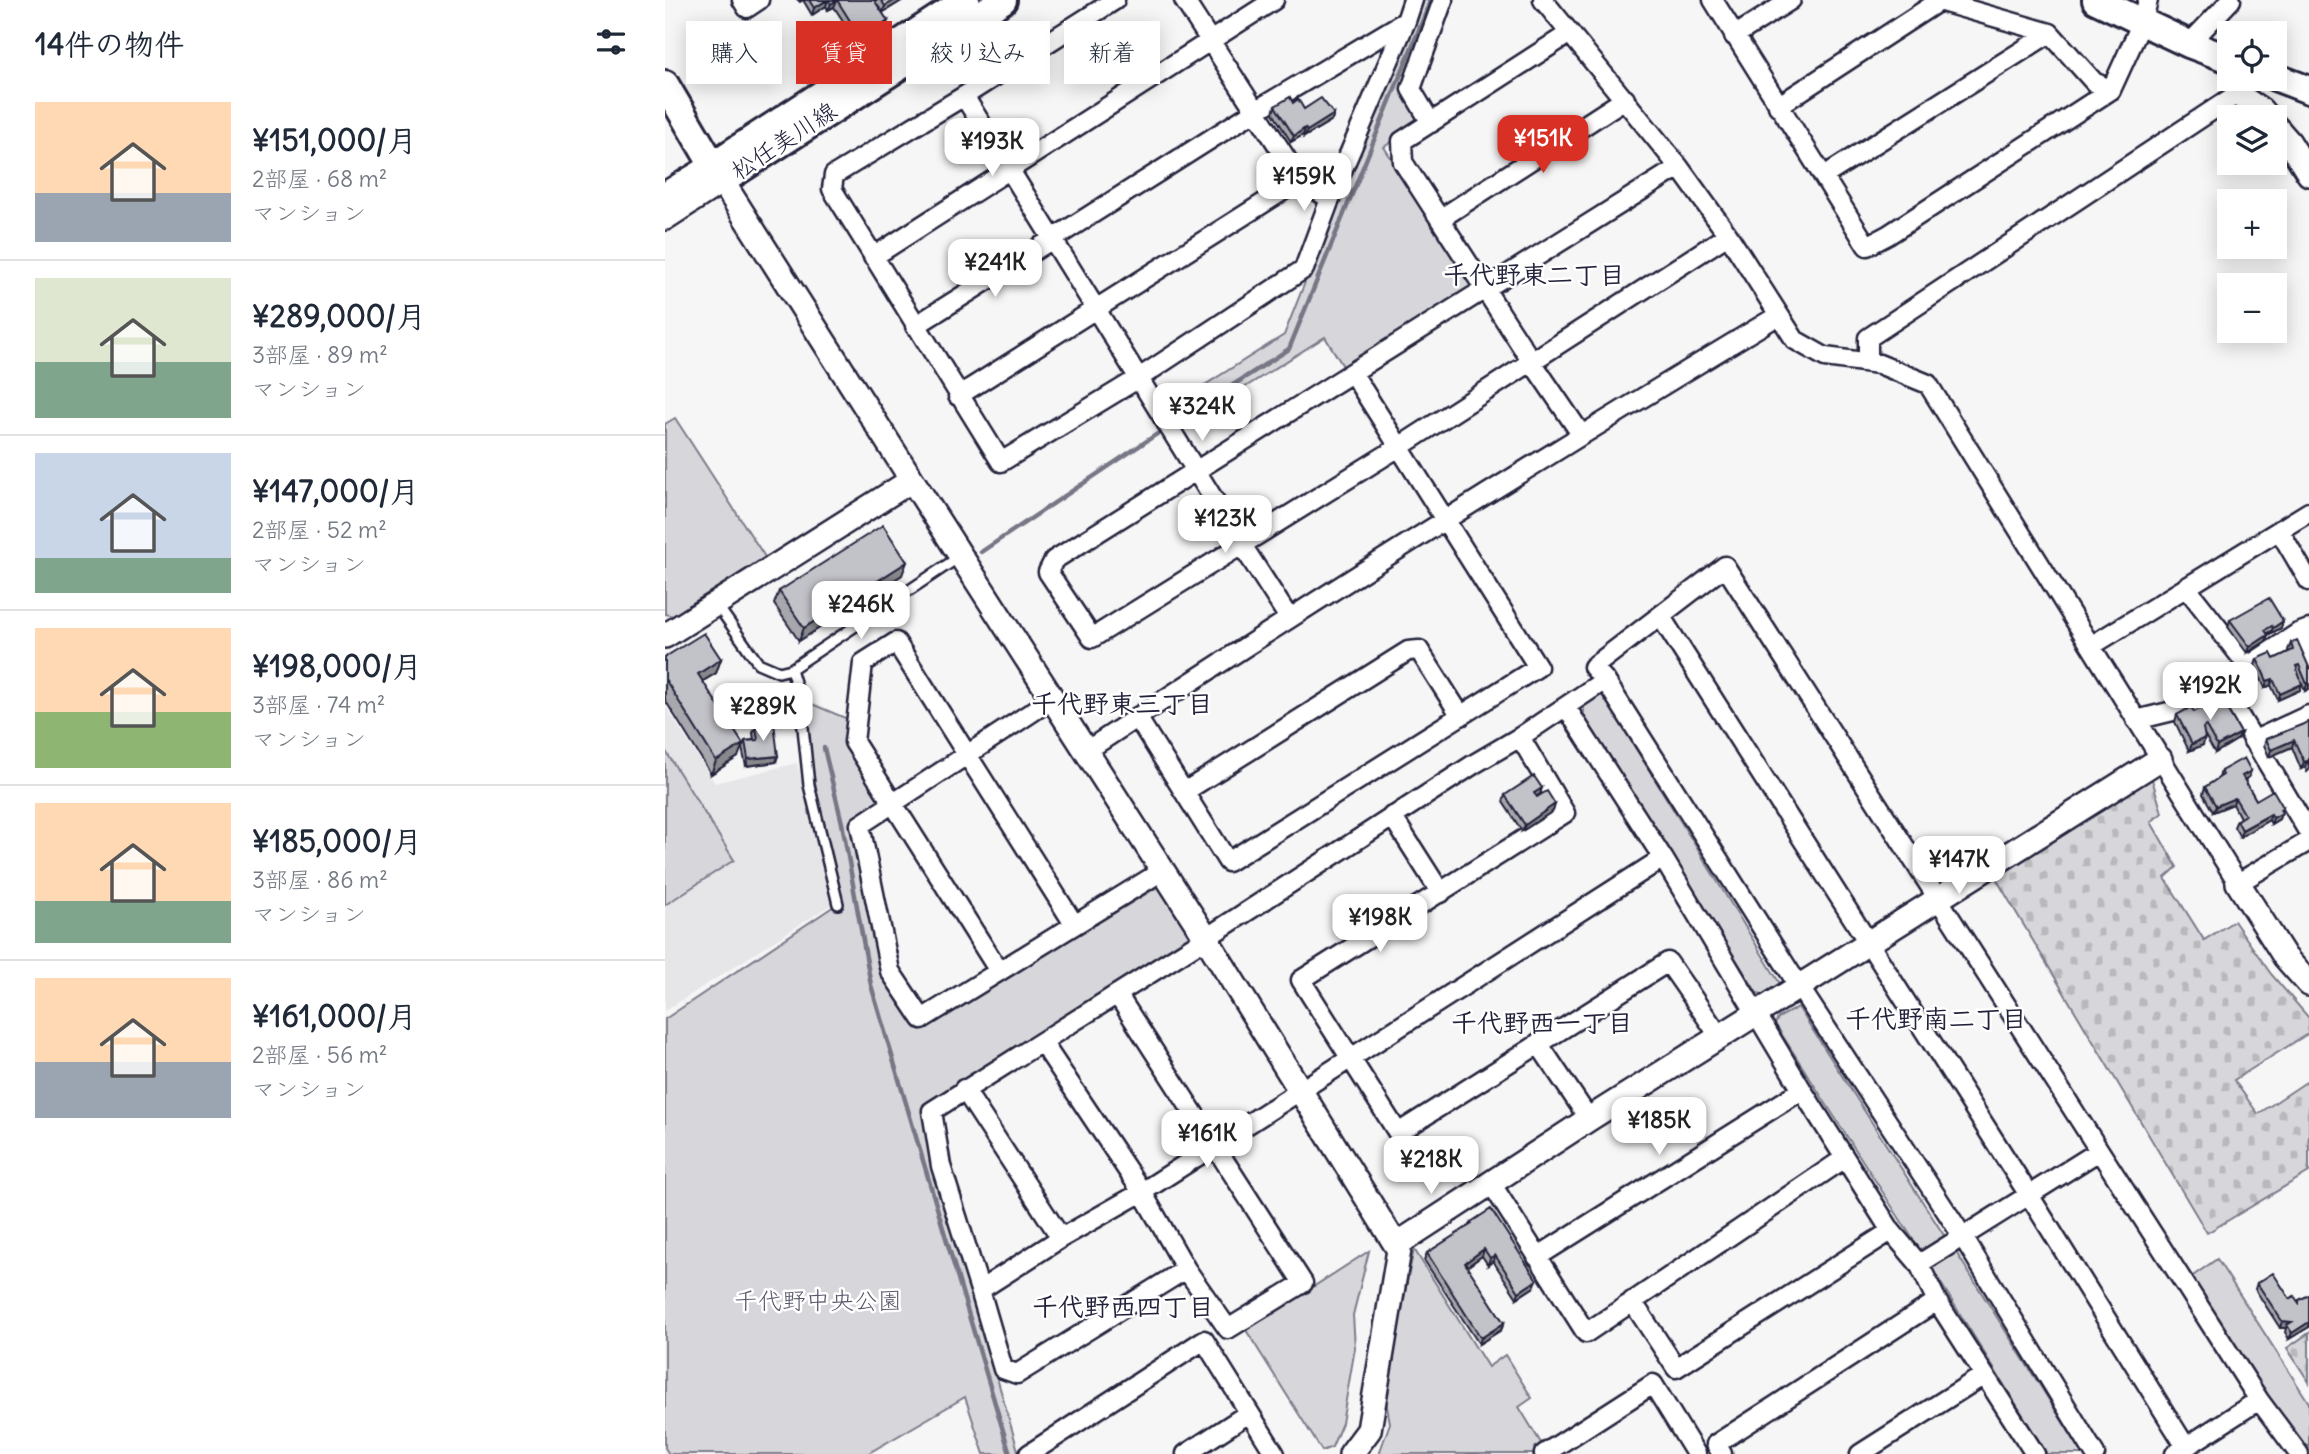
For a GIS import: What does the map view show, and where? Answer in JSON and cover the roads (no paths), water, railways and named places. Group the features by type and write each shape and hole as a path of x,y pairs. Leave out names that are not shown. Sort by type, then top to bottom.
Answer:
{"main road":[{"name":"松任美川線","path":"718,173 966,0"},
{"name":"松任美川線","path":"718,173 1003,0"},
{"path":"2096,0 2145,10 2189,44 2217,54"},
{"path":"2287,82 2309,90"},
{"name":"松任美川線","path":"665,84 718,173"}],"street":[{"path":"742,0 747,8 759,0"},
{"path":"1115,0 834,175 832,189 1001,462 1139,378 1304,269 1330,199 1413,0"},
{"path":"1184,0 1300,180 1330,199"},
{"path":"873,257 1274,0"},
{"path":"1431,123 1411,89 1443,0"},
{"path":"1543,0 1679,167 1728,235 1795,340 1825,357 1868,362 1902,372 1928,384 2238,883 2285,957 2309,984"},
{"path":"1713,0 1867,246 2111,90 2145,10"},
{"path":"1734,36 1791,0"},
{"path":"2189,44 2231,0"},
{"path":"1778,106 1937,1 2050,33 2094,82 2111,90"},
{"path":"915,326 1255,111 1406,21"},
{"path":"1570,33 1402,141 1403,162 1581,434"},
{"path":"1823,176 2050,33"},
{"path":"1868,362 1868,338 2237,94 2254,105"},
{"path":"964,96 1289,618"},
{"path":"1440,219 1625,99"},
{"path":"2287,140 2309,174"},
{"path":"1679,167 1054,560 1048,572 1092,638 1399,447 1728,235"},
{"path":"665,194 718,173"},
{"path":"665,218 718,173"},
{"path":"718,173 1206,938 1399,1250 1369,1430 1351,1454"},
{"path":"958,396 1300,180"},
{"path":"1086,751 1289,618 1581,434 1779,315"},
{"path":"1137,717 1228,862 1538,667 1353,374"},
{"path":"665,636 912,480"},
{"path":"2091,646 2309,512"},
{"path":"2279,530 2309,581"},
{"path":"2095,1454 1963,1237 1800,988 1605,680 1593,667 1725,565 2259,1400 2299,1454"},
{"path":"2186,587 2248,666"},
{"path":"1661,617 2029,1195 2181,1451 2259,1400"},
{"path":"2136,720 2185,708 2303,631 2309,658"},
{"path":"999,971 854,742 863,663 896,642 1074,924"},
{"path":"1184,792 1408,650 1419,650 1461,716"},
{"path":"1186,1269 1017,1374 1003,1369 941,1166 932,1111 1520,737 1605,680"},
{"path":"2221,685 2309,833"},
{"path":"1052,699 860,825 890,971 922,1019 1162,870"},
{"path":"1566,706 1663,858 1802,1090 1891,1231 1919,1264 1937,1301 1984,1375 2026,1451"},
{"path":"2253,741 2309,715"},
{"path":"1520,737 1565,813 1301,981 1398,1133 1668,962 1720,1037"},
{"path":"1396,1245 1589,1119 2160,759"},
{"path":"1392,816 1441,893"},
{"path":"2238,883 2309,841"},
{"path":"980,1290 1215,1146 1663,858"},
{"path":"1042,1042 1142,1192 1186,1269 1228,1329 1303,1283 1117,994"},
{"path":"1538,1044 1589,1119"},
{"path":"964,1089 1061,1238"},
{"path":"1537,1257 1802,1090"},
{"path":"1919,1264 2099,1151"},
{"path":"1490,1183 1586,1333 1845,1158"},
{"path":"1632,1301 1676,1368 1891,1231"},
{"path":"1722,1454 1716,1444 1937,1301"},
{"path":"1029,1454 1204,1340 1275,1454"},
{"path":"1860,1454 1984,1375"},
{"path":"1544,1454 1653,1384 1696,1454"},
{"path":"1186,1454 1249,1413"}],"lane":[{"path":"716,604 758,663 779,671 791,669 962,555"},
{"path":"791,669 800,699 809,785 838,904"}],"waterway":[{"path":"1171,425 1289,349 1431,0"},
{"path":"981,552 1163,430"},
{"path":"824,748 842,823 871,985 1010,1454"}],"district":[{"name":"千代野東二丁目","path":"1534,275"},
{"name":"千代野東三丁目","path":"1122,704"},
{"name":"千代野南二丁目","path":"1936,1019"},
{"name":"千代野西一丁目","path":"1542,1023"},
{"name":"千代野西四丁目","path":"1123,1307"}],"park label":[{"name":"千代野中央公園","path":"818,1301"}]}
